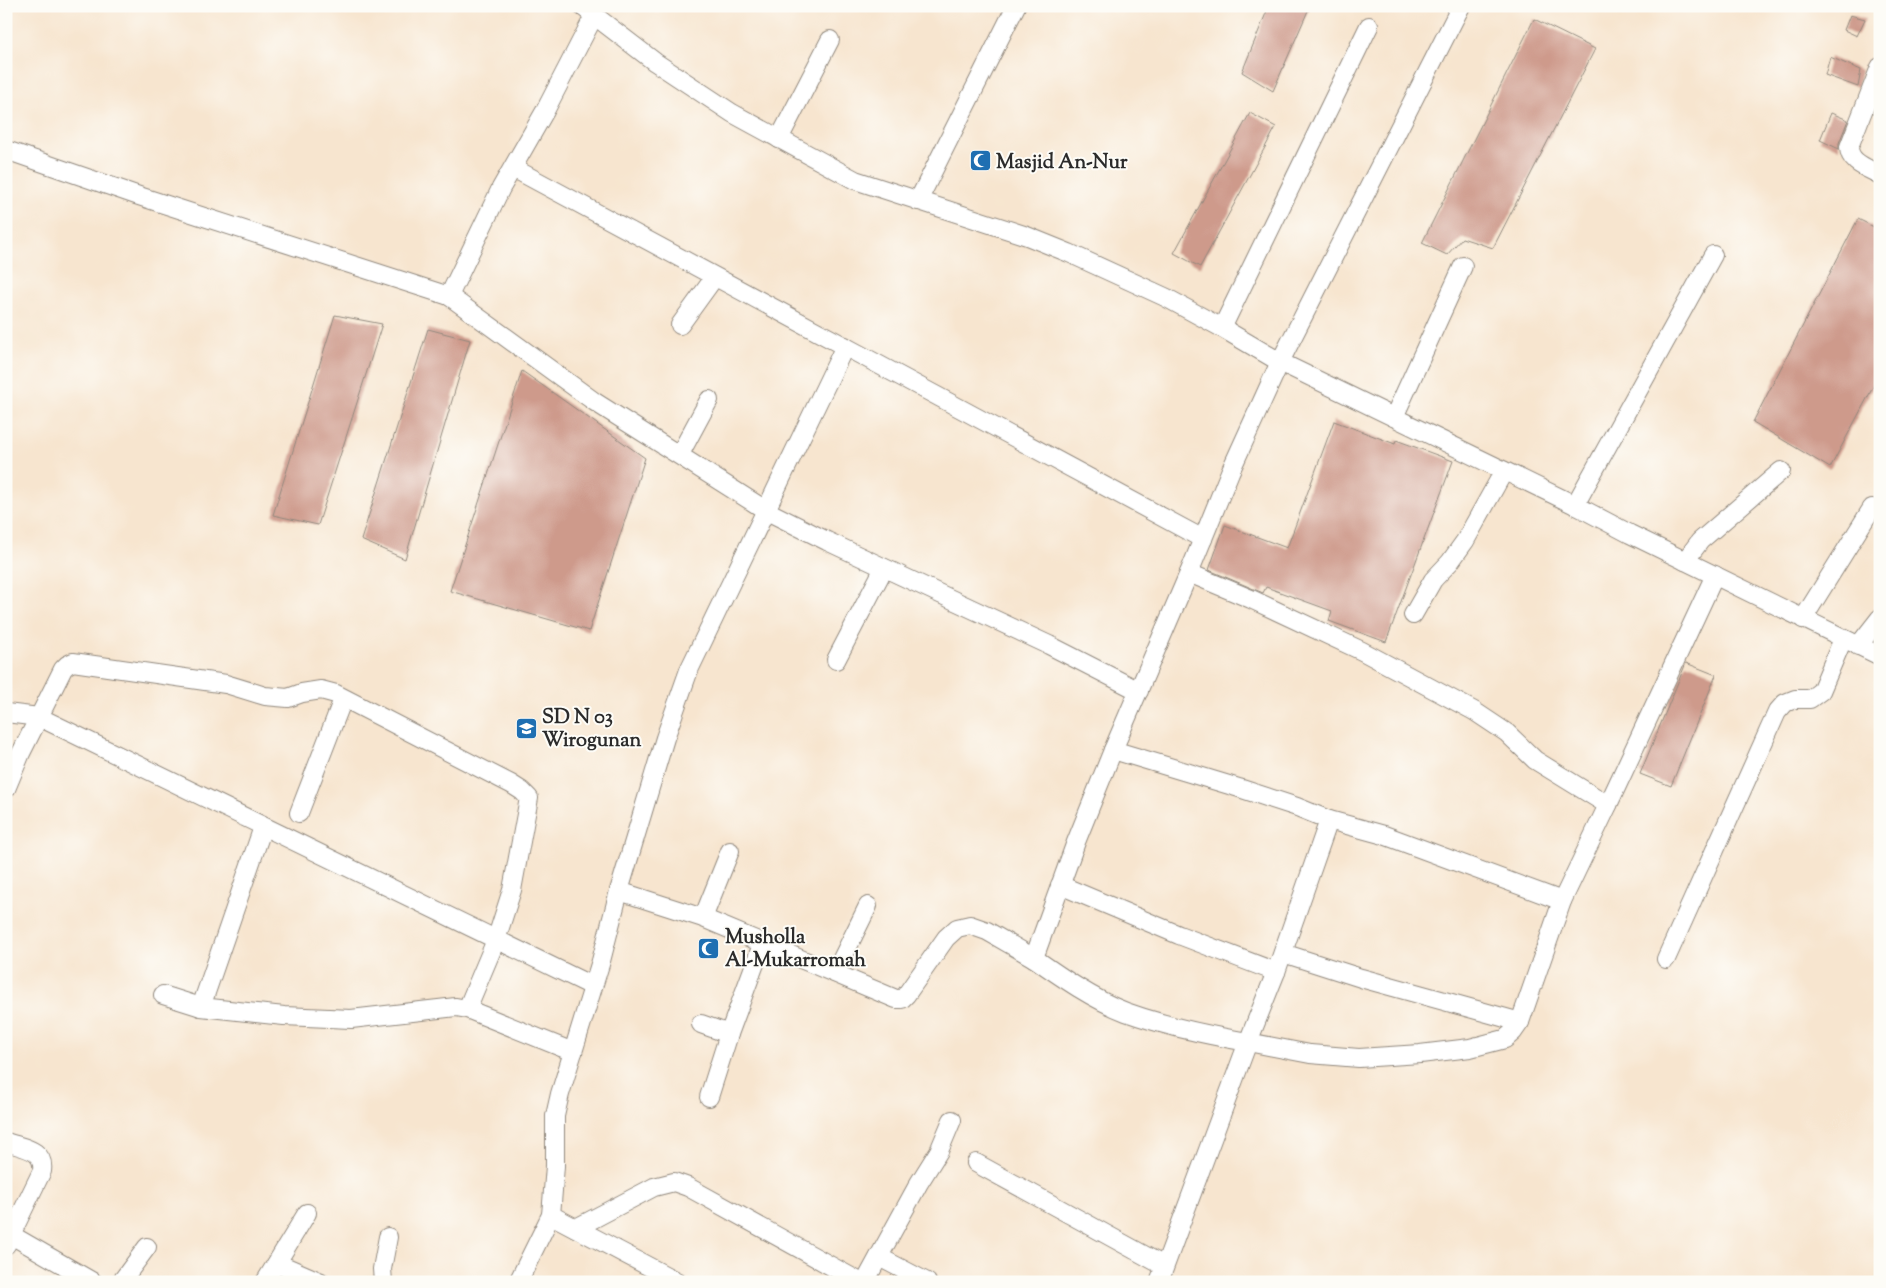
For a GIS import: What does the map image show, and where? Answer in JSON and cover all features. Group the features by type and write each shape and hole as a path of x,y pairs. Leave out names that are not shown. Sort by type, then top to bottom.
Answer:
{"street":[{"path":"918,201 1016,6"},
{"path":"1034,958 1060,885 1113,750 1230,472 1280,362 1461,6"},
{"path":"449,296 513,168 545,111 588,11 655,62 732,113 855,180 1027,236 1165,296 1280,362 1880,656"},
{"path":"1222,328 1369,26"},
{"path":"780,139 830,40"},
{"path":"1880,67 1876,88 1849,147 1849,154 1855,161 1880,175"},
{"path":"6,150 148,199 449,296 595,402 680,454 767,511 1049,645 1139,690"},
{"path":"513,168 714,278 1203,539"},
{"path":"1575,505 1713,255"},
{"path":"1394,418 1463,266"},
{"path":"680,325 714,278"},
{"path":"518,1282 550,1215 555,1166 555,1116 560,1094 601,961 619,890 665,738 689,670 767,511 844,346"},
{"path":"680,454 709,400"},
{"path":"1685,560 1700,541 1781,470"},
{"path":"1413,615 1433,580 1466,541 1504,471"},
{"path":"1803,619 1872,508"},
{"path":"836,660 884,568"},
{"path":"1189,573 1251,598 1362,651 1474,712 1506,734 1535,760 1608,805"},
{"path":"619,890 703,918 885,995 902,999 946,938 957,928 970,925 988,931 1089,993 1125,1011 1202,1033 1245,1048 1359,1058 1470,1048 1505,1039 1520,1022 1562,901 1715,575"},
{"path":"1666,959 1777,712 1785,703 1795,699 1810,699 1821,691 1850,642 1880,618"},
{"path":"6,790 21,753 63,669 73,662 226,684 265,696 288,698 302,693 321,690 336,694 511,784 529,798 512,890 496,940 467,1008"},
{"path":"299,813 343,699"},
{"path":"6,713 39,717 592,986"},
{"path":"1113,750 1240,788 1329,820 1384,835 1562,901"},
{"path":"976,1163 1161,1274 1245,1048 1284,953 1329,820"},
{"path":"202,1007 263,827"},
{"path":"703,918 730,851"},
{"path":"1060,885 1180,935 1276,972"},
{"path":"835,973 868,906"},
{"path":"709,1096 728,1034 763,942"},
{"path":"1284,953 1370,981 1520,1022"},
{"path":"163,995 202,1007 284,1016 351,1019 438,1008 467,1008 573,1052"},
{"path":"700,1024 728,1034"},
{"path":"866,1282 919,1183 939,1151 952,1120"},
{"path":"6,1142 39,1154 43,1162 42,1171 8,1237 93,1282"},
{"path":"576,1228 654,1187 674,1182 688,1187 860,1282"},
{"path":"264,1282 307,1213"},
{"path":"550,1215 678,1282"},
{"path":"383,1282 382,1269 388,1237"},
{"path":"121,1282 147,1247"},
{"path":"879,1257 927,1282"},
{"path":"277,1263 321,1282"}],"building":[{"path":"1269,6 1310,6 1273,91 1242,72"},
{"path":"1850,15 1865,19 1857,36 1844,30"},
{"path":"1534,19 1595,49 1493,248 1462,238 1447,255 1422,243"},
{"path":"1830,57 1861,70 1858,87 1825,75"},
{"path":"1250,113 1276,127 1200,267 1174,253"},
{"path":"1831,113 1848,120 1839,143 1839,149 1820,140"},
{"path":"1858,219 1880,230 1880,374 1830,468 1753,422"},
{"path":"335,315 382,324 318,525 273,515"},
{"path":"428,329 470,340 405,559 361,540"},
{"path":"522,371 645,458 589,631 450,591"},
{"path":"1334,421 1395,444 1396,440 1453,461 1386,642 1329,621 1332,611 1266,587 1263,593 1209,570 1225,525 1287,548"},
{"path":"1686,663 1716,675 1671,786 1640,774"}],"place":[{"name":"Masjid An-Nur","path":"980,161"},
{"name":"SD N 03 Wirogunan","path":"526,728"},
{"name":"Musholla Al-Mukarromah","path":"709,948"}]}
